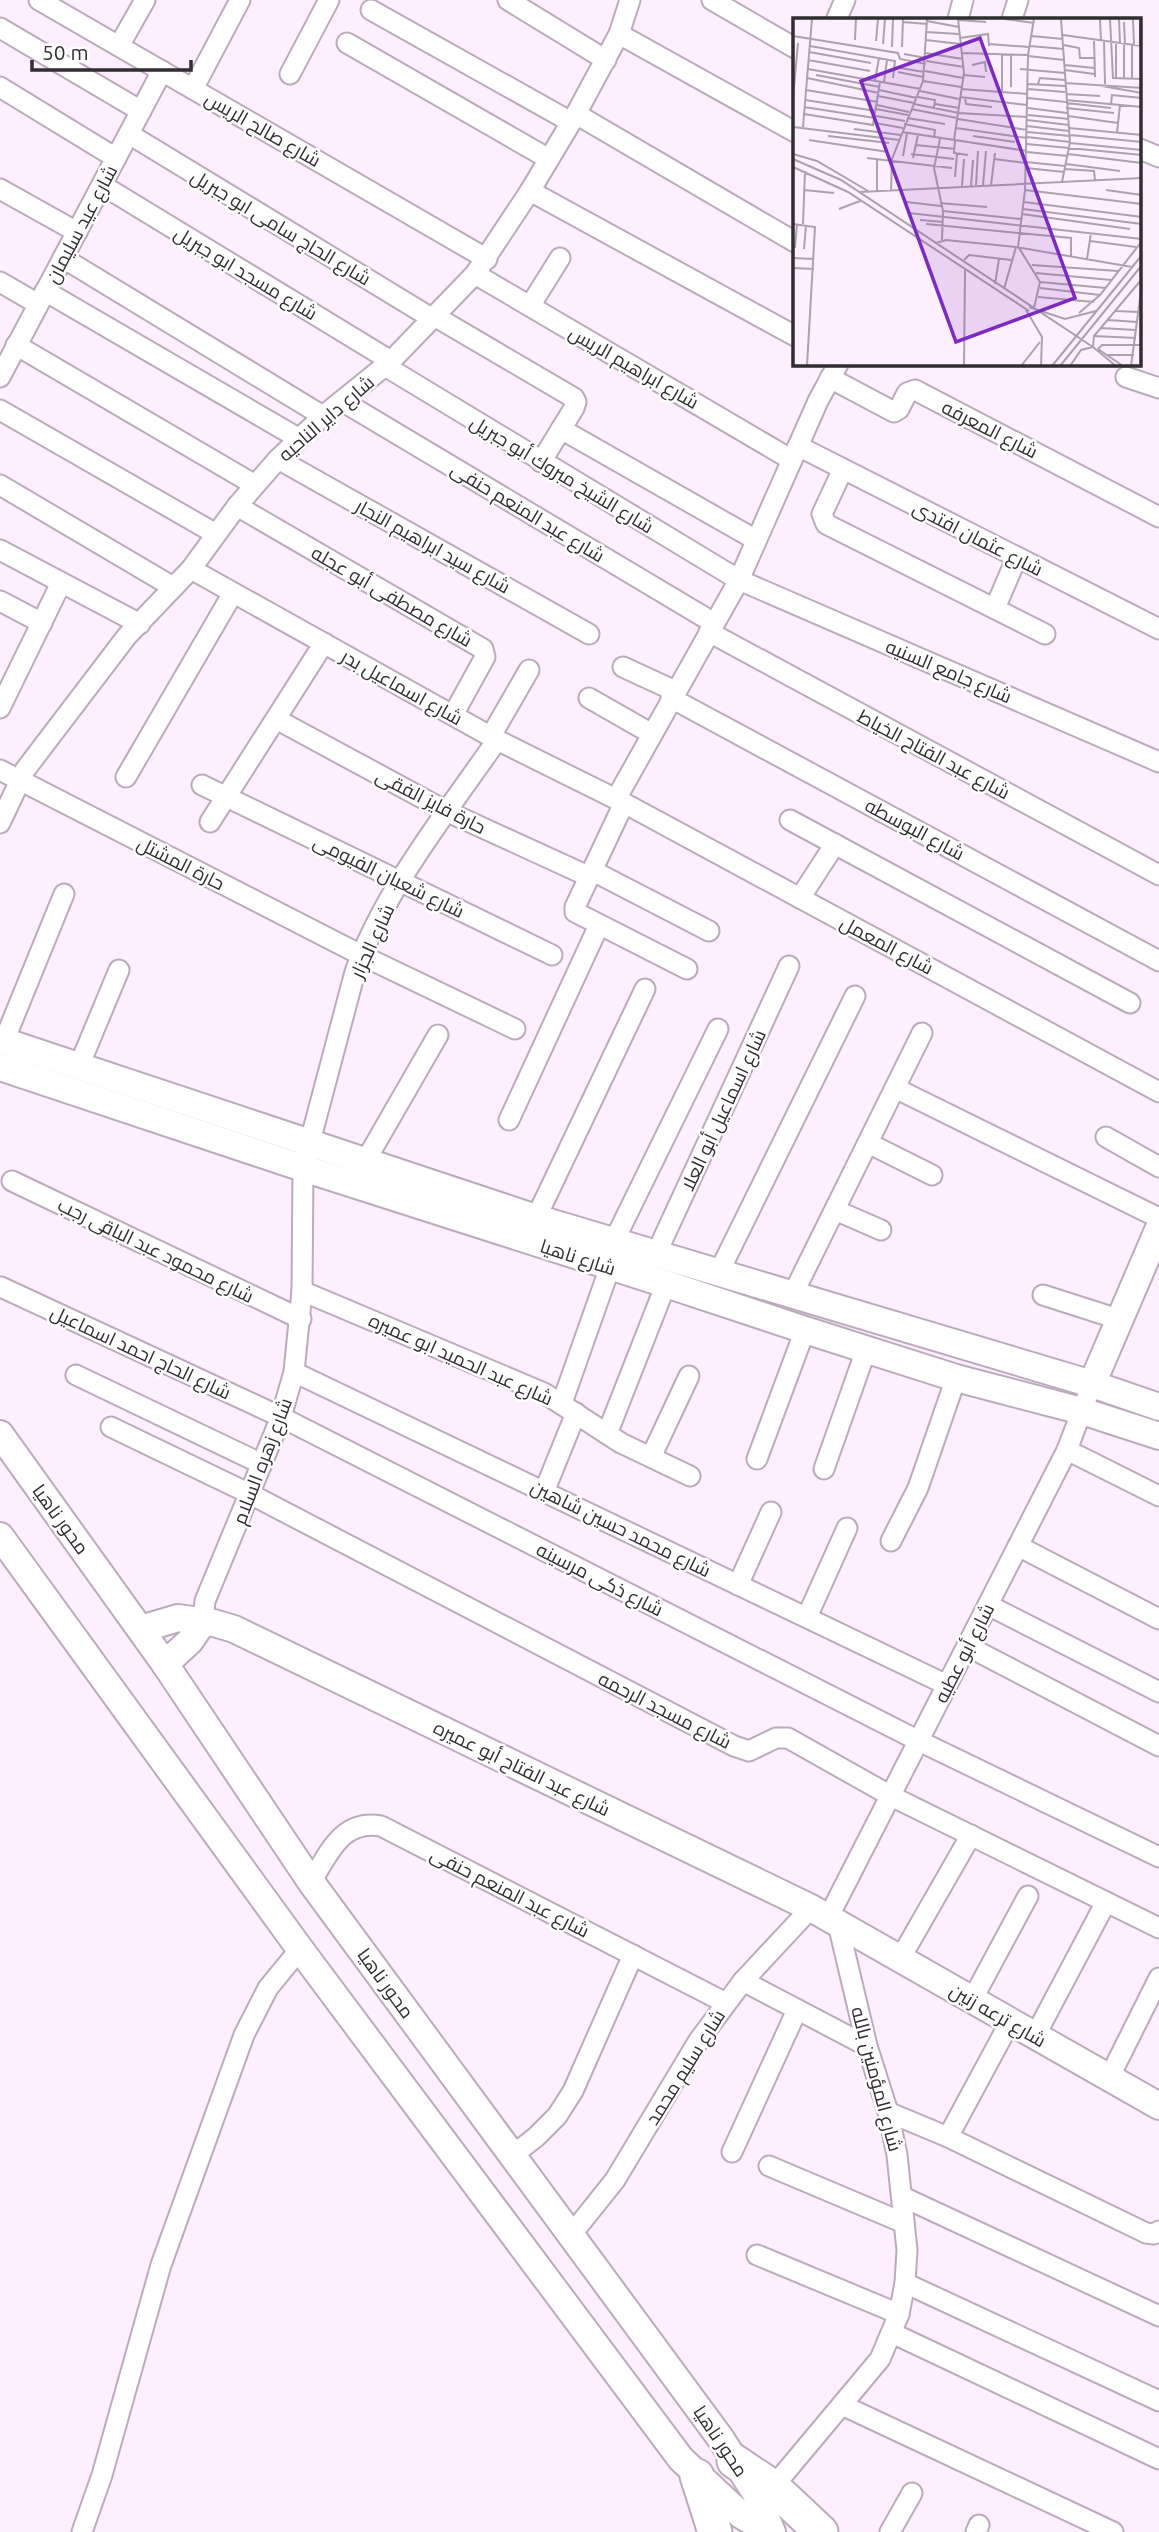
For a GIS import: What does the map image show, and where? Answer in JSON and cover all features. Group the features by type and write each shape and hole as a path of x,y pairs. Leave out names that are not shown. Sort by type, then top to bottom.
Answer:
{"highway":[{"path":"734,2460 773,2487 821,2532"},
{"path":"697,2476 715,2532"}],"main road":[{"name":"شارع ناهيا","path":"1,1049 79,1066 536,1218 1092,1384 1159,1407"},
{"name":"شارع ناهيا","path":"1,1049 303,1168 805,1331 956,1378 1082,1411 1159,1436"},
{"path":"1092,1384 1121,1320 1152,1268 1159,1228"},
{"name":"محور ناهيا","path":"0,1434 141,1629 312,1882 721,2439 755,2492 771,2532"},
{"name":"محور ناهيا","path":"0,1536 300,1949 681,2459 741,2515 771,2532"},
{"name":"شارع عبد الفتاح أبو عميره","path":"141,1629 178,1618 234,1629 826,1917"},
{"path":"165,1664 190,1641 203,1622"},
{"name":"شارع ترعه زنين","path":"826,1917 1109,2078 1158,2101"}],"street":[{"name":"شارع صالح الريس","path":"39,0 193,89 481,266"},
{"path":"119,46 145,0"},
{"path":"193,89 240,0"},
{"path":"290,74 329,0"},
{"path":"508,0 606,60"},
{"path":"712,0 793,47"},
{"path":"958,18 962,0"},
{"path":"1012,18 1018,0"},
{"name":"شارع داير الناحيه","path":"0,823 25,770 116,652 191,569 255,485 298,438 388,364 481,266 530,191 606,60 619,34 623,3"},
{"path":"371,10 574,118 793,242"},
{"path":"0,28 141,111"},
{"path":"619,34 793,131"},
{"path":"347,43 549,159"},
{"name":"شارع عيد سليمان","path":"2,366 64,258 162,71"},
{"path":"0,87 116,158"},
{"name":"شارع الحاج سامى ابو جبريل","path":"129,134 434,318 574,398 574,408 561,429"},
{"path":"1142,150 1159,157"},
{"name":"شارع مسجد ابو جبريل","path":"102,185 388,364"},
{"path":"0,189 77,232"},
{"path":"530,191 793,335"},
{"path":"64,258 323,416"},
{"path":"530,306 560,258"},
{"name":"شارع ابراهيم الريس","path":"481,266 530,306 795,453"},
{"path":"0,282 42,297 298,438"},
{"path":"16,345 255,485"},
{"name":"شارع الشيخ مبروك أبو جبريل","path":"388,364 541,462 739,580"},
{"path":"687,969 578,915 575,911 620,801 652,734 739,580 834,371"},
{"name":"شارع المعرفه","path":"834,371 894,412 899,409 910,390 915,390 1159,517"},
{"path":"1126,377 1159,388"},
{"name":"شارع عبد المنعم حنفى","path":"342,401 712,627"},
{"path":"0,410 216,534"},
{"path":"541,462 561,429 757,540"},
{"name":"شارع عثمان افتدى","path":"795,453 843,469 1159,629"},
{"name":"شارع سيد ابراهيم النجار","path":"278,459 589,634"},
{"path":"843,469 822,514 826,524 1045,634"},
{"path":"0,485 173,587"},
{"name":"شارع مصطفى أبو عجله","path":"237,506 484,649 485,657 453,715"},
{"path":"0,550 140,624"},
{"path":"995,608 1017,557"},
{"name":"شارع اسماعيل بدر","path":"191,569 494,738 620,801"},
{"name":"شارع جامع السنيه","path":"739,580 1159,761"},
{"path":"0,708 4,687 61,583"},
{"path":"126,777 233,593"},
{"path":"0,601 42,622"},
{"name":"شارع عبد الفتاح الخياط","path":"712,627 1159,875"},
{"path":"210,822 324,643"},
{"name":"شارع البوسطه","path":"623,667 1159,961"},
{"name":"شارع الجزار","path":"303,1168 361,955 400,882 494,738 529,670"},
{"path":"589,698 652,734"},
{"name":"حارة فايز الفقى","path":"276,719 447,812 591,874 709,931"},
{"name":"حارة المشتل","path":"0,770 361,955 515,1028"},
{"name":"شارع شعبان الفيومى","path":"202,785 552,955"},
{"name":"شارع المعمل","path":"620,801 1159,1092"},
{"path":"790,820 1130,1003"},
{"path":"800,898 835,844"},
{"path":"1,1049 64,894"},
{"path":"509,1120 599,925"},
{"name":"شارع اسماعيل أبو العلا","path":"656,1254 789,966"},
{"path":"79,1066 119,970"},
{"path":"536,1218 645,989"},
{"path":"719,1272 855,996"},
{"path":"614,1241 718,1029"},
{"path":"793,1294 922,1033"},
{"path":"366,1160 438,1035"},
{"path":"895,1088 1159,1218"},
{"path":"1106,1137 1159,1167"},
{"path":"868,1143 932,1175"},
{"name":"شارع زهره السلام","path":"203,1622 205,1601 281,1417 294,1372 301,1319 303,1168"},
{"name":"شارع محمود عبد الباقى رجب","path":"12,1181 301,1319"},
{"path":"835,1210 881,1230"},
{"path":"544,1492 610,1268"},
{"path":"607,1434 666,1284"},
{"name":"شارع الحاج احمد اسماعيل","path":"1,1287 281,1417"},
{"name":"شارع عبد الحميد ابو عميره","path":"302,1291 535,1389 607,1434 690,1476"},
{"path":"1043,1294 1121,1320"},
{"path":"757,1459 805,1331"},
{"path":"824,1469 866,1350"},
{"name":"شارع محمد حسين شاهين","path":"294,1372 947,1685"},
{"path":"76,1375 262,1464"},
{"path":"651,1458 690,1376"},
{"path":"891,1541 919,1488 956,1378"},
{"name":"شارع أبو عطيه","path":"826,1917 891,1796 1067,1450 1092,1384"},
{"name":"شارع ذكى مرسينه","path":"281,1417 919,1741 1159,1857"},
{"name":"شارع مسجد الرحمه","path":"111,1427 250,1494 734,1746 749,1751 776,1738 788,1738 891,1796 1159,1928"},
{"path":"1067,1450 1159,1496"},
{"path":"738,1585 771,1512"},
{"path":"807,1617 847,1528"},
{"path":"1018,1546 1159,1619"},
{"path":"988,1605 1159,1692"},
{"path":"967,1646 1159,1746"},
{"name":"شارع عبد المنعم حنفى","path":"312,1882 345,1832 362,1825 381,1826 726,2003"},
{"path":"900,1959 971,1835"},
{"path":"972,2000 1028,1896"},
{"path":"1035,2036 1106,1902"},
{"name":"شارع سليم محمد","path":"571,2235 615,2180 699,2039 743,1981 826,1917"},
{"name":"شارع المؤمنين بالله","path":"773,2487 880,2359 899,2314 905,2283 907,2250 903,2197 888,2112 826,1917"},
{"path":"82,2532 102,2475 161,2265 244,2035 268,1988 300,1949"},
{"path":"513,2155 557,2116 573,2091 633,1955"},
{"path":"1109,2078 1159,1978"},
{"path":"743,1981 867,2046"},
{"path":"732,2152 797,2010"},
{"path":"948,2137 1010,2022"},
{"path":"888,2112 948,2137 1150,2234 1159,2231"},
{"path":"769,2166 904,2223"},
{"path":"903,2197 1159,2316"},
{"path":"757,2255 899,2314"},
{"path":"905,2283 1159,2401"},
{"path":"892,2333 1159,2459"},
{"path":"842,2405 1113,2532"},
{"path":"890,2532 912,2493"}]}
